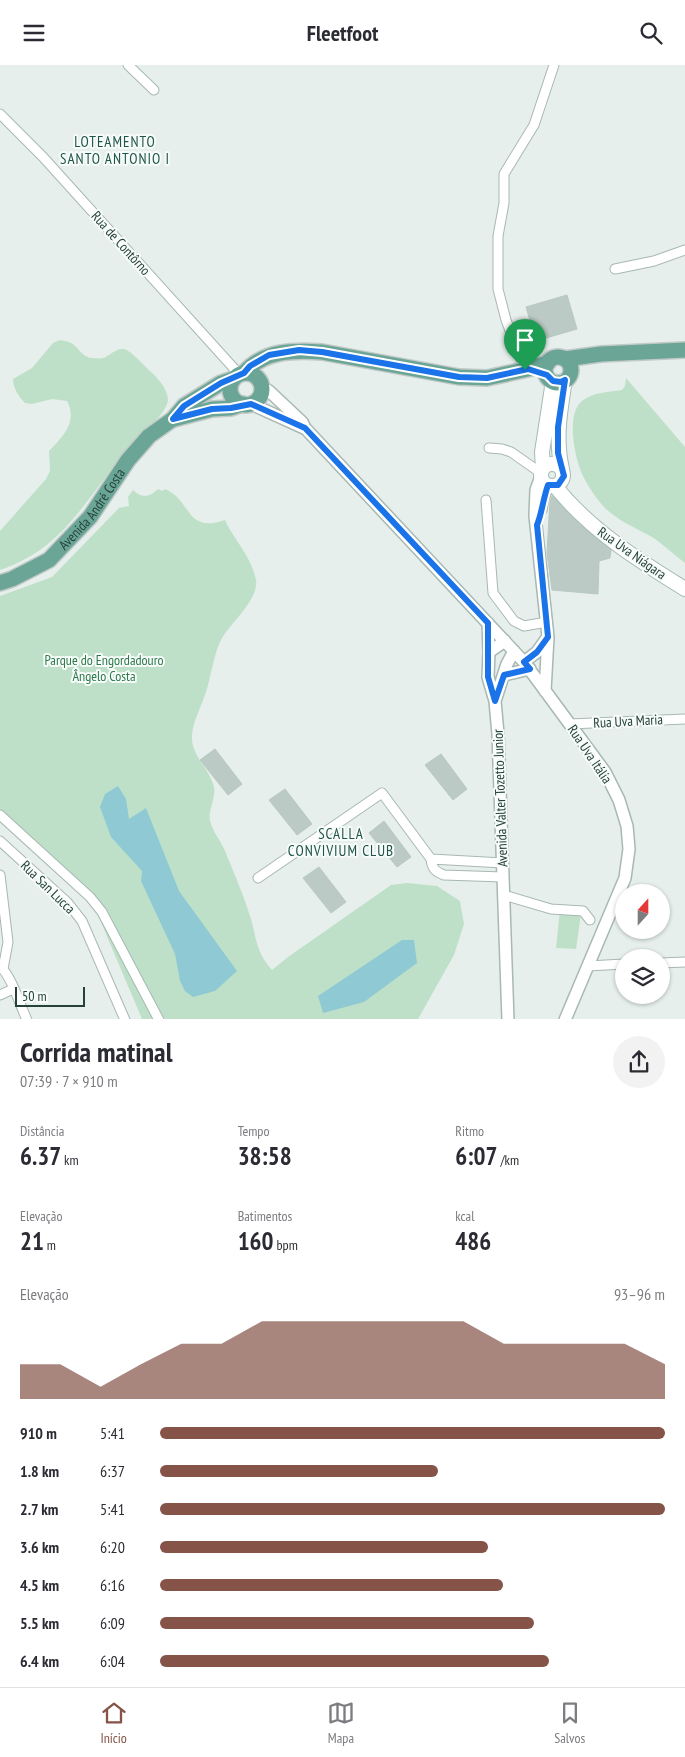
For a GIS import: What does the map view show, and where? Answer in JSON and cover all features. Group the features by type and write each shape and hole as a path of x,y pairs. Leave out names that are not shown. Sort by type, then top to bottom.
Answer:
{"main road":[{"name":"Avenida André Costa","path":"0,583 49,561 90,517 128,460 149,436 173,419 184,406 221,383 239,375 269,355 299,350 322,352 459,377 487,378 527,370 556,375"},
{"path":"556,375 571,370 570,365 565,359 685,350"},
{"path":"261,384 250,373 239,375 230,387 231,395 236,401 247,404 259,397 261,384 269,361 281,353"},
{"path":"556,375 590,356"},
{"name":"Rua Uva Niágara","path":"551,476 558,453 556,375"},
{"name":"Rua Uva Niágara","path":"556,375 542,452 551,476 581,513 606,537 685,589"},
{"name":"Avenida André Costa","path":"173,419 212,409 231,408 247,404"}],"street":[{"path":"128,65 154,90"},
{"path":"527,370 506,320 498,289 498,236 504,203 504,174 534,125 554,65"},
{"name":"Rua de Contôrno","path":"0,114 43,157 239,375"},
{"path":"615,269 654,261 685,250"},
{"name":"Rua Uva Itália","path":"261,384 302,422 305,428 527,666 605,773 618,800 627,826 629,849 625,878 565,1019"},
{"name":"Rua Uva Itália","path":"247,404 305,428"},
{"path":"489,448 511,452 551,476 536,490 535,516 548,637 545,691"},
{"path":"486,500 493,593 514,621 524,626 547,622"},
{"name":"Avenida Valter Tozetto Junior","path":"488,623 488,677 495,701 498,741 508,1019"},
{"path":"504,675 527,666 548,637"},
{"path":"489,652 505,641"},
{"name":"Avenida Valter Tozetto Junior","path":"495,701 514,651"},
{"name":"Rua Uva Maria","path":"570,724 685,719"},
{"path":"258,879 382,793 431,859 436,872 444,875 503,877"},
{"path":"0,815 90,897 102,912 159,1019"},
{"name":"Rua San Lucca","path":"0,842 67,902 82,921 125,1019"},
{"path":"431,859 503,863"},
{"path":"0,875 8,942 2,968 27,1019"},
{"path":"504,895 551,909 577,909 583,911 590,921"},
{"path":"670,963 685,962"},
{"path":"588,966 615,964"},
{"path":"0,995 13,989"}],"green space":[{"path":"60,340 71,343 85,356 92,358 103,358 115,351 124,349 138,359 159,380 168,396 168,400 166,407 160,415 117,463 64,529 36,553 0,570 0,531 46,479 50,471 49,451 64,434 71,416 67,401 52,399 32,404 25,403 14,386 13,379 32,368 53,343"},
{"path":"626,378 685,447 685,563 652,537 611,514 588,486 578,461 573,438 574,417 577,408 582,401 591,396 622,390 625,386"},
{"name":"Parque do Engordadouro Ângelo Costa","path":"158,489 162,491 165,489 174,494 190,514 203,523 225,520 247,556 256,580 256,587 249,603 219,644 206,692 194,725 192,743 197,756 212,780 214,796 210,821 225,851 242,893 260,951 272,970 391,885 407,883 437,886 460,901 464,924 454,955 418,1019 142,1019 92,901 0,817 0,596 52,577 119,508 129,506 128,497 133,490 145,496"},
{"path":"560,910 581,914 576,949 556,948"}],"water":[{"path":"118,786 126,799 129,819 146,808 179,891 237,971 215,991 193,997 185,991 180,981 175,954 141,881 142,871 111,837 100,807 105,794"},
{"path":"402,940 414,940 417,963 364,1002 323,1013 318,996"}],"building":[{"path":"567,295 577,329 536,341 526,307"},
{"path":"552,496 578,523 611,550 610,558 599,561 598,594 552,590 547,553 550,501"},
{"path":"215,749 242,784 228,795 200,760"},
{"path":"441,754 467,789 453,800 425,765"},
{"path":"285,789 312,824 297,835 269,800"},
{"path":"384,821 411,857 397,867 369,833"},
{"path":"319,867 346,902 331,913 303,878"}],"district":[{"name":"LOTEAMENTO SANTO ANTONIO I","path":"115,150"},
{"name":"SCALLA CONVIVIUM CLUB","path":"341,842"}],"route":[{"path":"299,350 322,352 459,377 487,378 525,370 534,370 547,375 549,379 557,382 565,380 558,427 558,453 564,476 558,485 548,485 542,500 537,525 548,637 537,652 524,662 530,669 504,675 495,701 488,677 488,623 346,474 305,428 251,404 212,409 173,419 184,406 221,383 244,373 250,366 269,355 299,350"}]}
